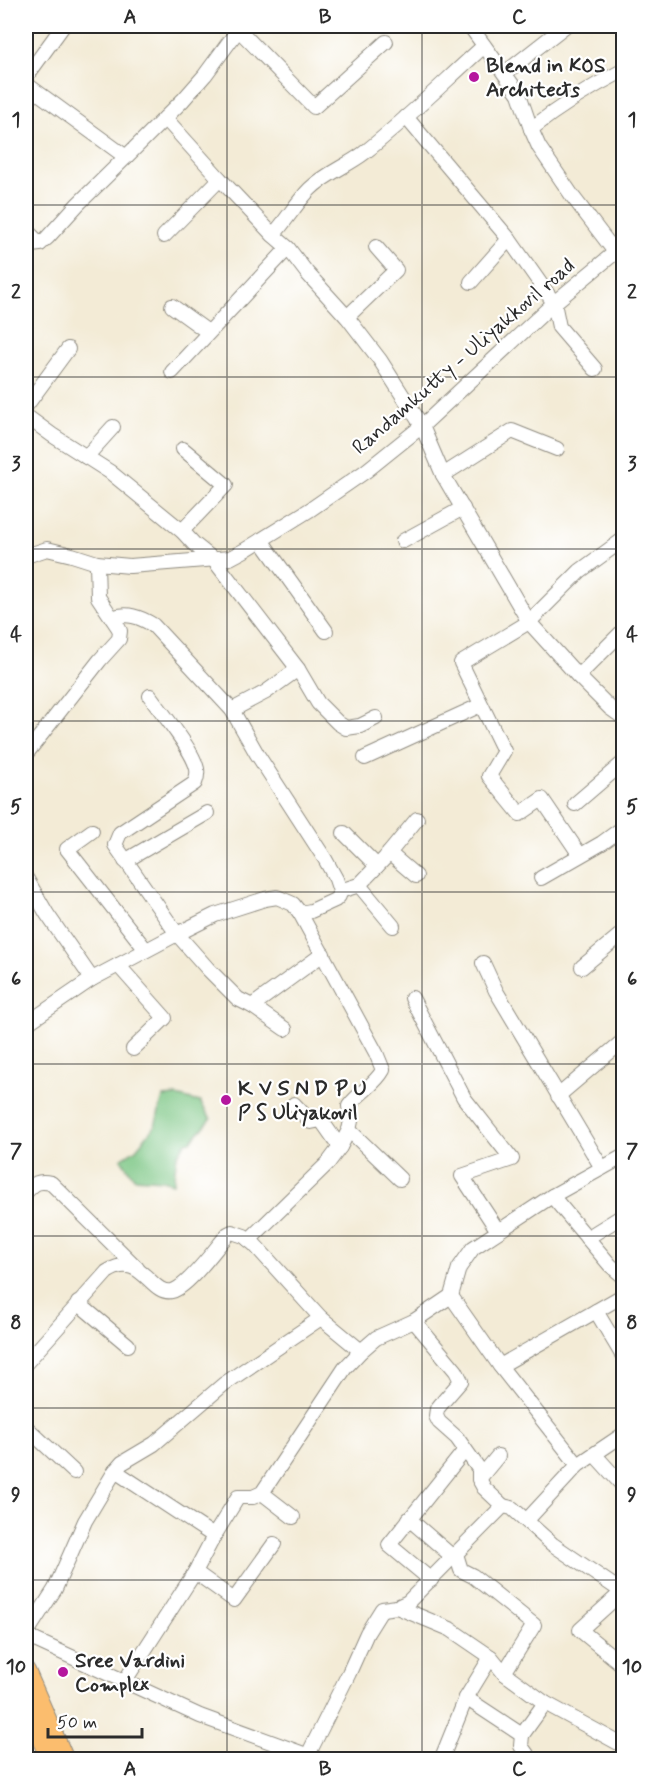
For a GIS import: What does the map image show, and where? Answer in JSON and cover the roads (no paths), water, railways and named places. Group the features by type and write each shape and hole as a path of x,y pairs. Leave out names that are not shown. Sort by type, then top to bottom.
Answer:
{"main road":[{"path":"26,1671 64,1760"},
{"path":"26,1701 50,1760"}],"street":[{"path":"26,77 63,26"},
{"path":"470,26 519,94 539,147 573,197 620,248"},
{"path":"504,73 566,26"},
{"path":"26,243 40,244 60,225 205,75 240,28 314,107 386,42"},
{"path":"273,235 312,187 362,155 484,45"},
{"path":"531,129 586,90 624,70"},
{"path":"26,84 126,158"},
{"path":"406,117 509,239 554,303 559,327 595,369"},
{"path":"165,118 220,179 288,248 380,360 422,426 443,476 529,622 578,676 610,708 624,718"},
{"path":"164,236 220,179"},
{"path":"26,231 40,244"},
{"path":"471,282 509,239"},
{"path":"346,317 396,270 376,247"},
{"path":"172,372 288,248"},
{"name":"Randamkutty - Uliyakkovil road","path":"26,556 47,549 97,563 130,566 230,558 311,509 366,471 422,426 554,303 620,248"},
{"path":"172,306 208,332"},
{"path":"26,406 68,349"},
{"path":"26,416 110,472 214,560 298,669 318,703 338,723 346,728 360,726 376,718"},
{"path":"86,457 113,427"},
{"path":"443,476 512,430 557,449"},
{"path":"182,531 226,485 183,449"},
{"path":"403,541 463,508"},
{"path":"580,855 542,799 520,814 489,776 504,751 461,663 529,622 580,571 624,539"},
{"path":"261,540 326,631"},
{"path":"26,754 119,639 120,631 98,597 97,563"},
{"path":"112,618 121,614 140,617 153,625 232,710 257,754 326,859 336,879 339,896 335,900 311,911 300,913"},
{"path":"578,676 624,630"},
{"path":"232,710 266,692 298,669"},
{"path":"150,696 188,750 196,765 198,778 195,783 120,833 115,845 177,934 208,969 238,999 285,1029"},
{"path":"365,758 481,705"},
{"path":"575,804 624,762"},
{"path":"124,861 207,813"},
{"path":"339,891 359,885 417,819"},
{"path":"542,878 602,843 624,827"},
{"path":"92,831 67,849 146,950"},
{"path":"345,832 377,866"},
{"path":"389,853 416,876"},
{"path":"26,878 47,914 92,979"},
{"path":"359,885 393,926"},
{"path":"26,1024 92,979 215,915 277,897 293,904 376,1053 383,1070 379,1078 357,1095 349,1106 351,1121 349,1130 328,1163 249,1240"},
{"path":"582,967 624,932"},
{"path":"252,1006 322,954"},
{"path":"483,963 496,991 602,1168"},
{"path":"118,965 165,1018 133,1049"},
{"path":"412,998 464,1098 512,1159 462,1176 498,1231"},
{"path":"558,1096 624,1040"},
{"path":"294,1104 311,1122 321,1120 340,1147"},
{"path":"349,1130 400,1179"},
{"path":"124,1682 195,1572 238,1497 254,1497 262,1493 345,1368 361,1351 376,1338 414,1321 451,1296 459,1268 473,1248 552,1196 624,1156"},
{"path":"26,1191 33,1183 41,1180 51,1183 140,1271 164,1291 172,1291 183,1285 228,1234 238,1233 249,1240 321,1318 361,1351"},
{"path":"552,1196 624,1277"},
{"path":"587,1238 624,1215"},
{"path":"26,1363 107,1272 116,1265 130,1266 140,1271"},
{"path":"500,1366 624,1294"},
{"path":"451,1296 500,1366 578,1465"},
{"path":"78,1303 128,1345"},
{"path":"596,1311 624,1358"},
{"path":"321,1318 224,1383 154,1444 122,1463 85,1521 55,1588 26,1635 200,1716 314,1757 367,1633 382,1609 398,1607 408,1602 503,1506"},
{"path":"414,1321 456,1371 461,1381 437,1409 436,1416 439,1422 457,1438 479,1469 479,1479 484,1488 503,1506 512,1508 527,1520 552,1544 623,1592 580,1630 624,1666"},
{"path":"26,1427 74,1472"},
{"path":"527,1520 578,1465 624,1434"},
{"path":"431,1580 389,1545 465,1450"},
{"path":"595,1455 624,1487"},
{"path":"479,1479 498,1456"},
{"path":"115,1471 214,1536"},
{"path":"262,1493 293,1517"},
{"path":"409,1519 455,1556 461,1570 473,1576 534,1625 504,1673"},
{"path":"195,1572 234,1600 274,1544"},
{"path":"398,1607 450,1629 491,1657 504,1673 545,1703 624,1746"},
{"path":"441,1760 466,1698 491,1657"},
{"path":"466,1698 522,1735"},
{"path":"531,1760 521,1746 522,1735 545,1703"}],"place":[{"name":"Blend in KOS Architects","path":"474,77"},
{"name":"K V S N D P U P S Uliyakovil","path":"226,1100"},
{"name":"Sree Vardini Complex","path":"63,1672"}]}
